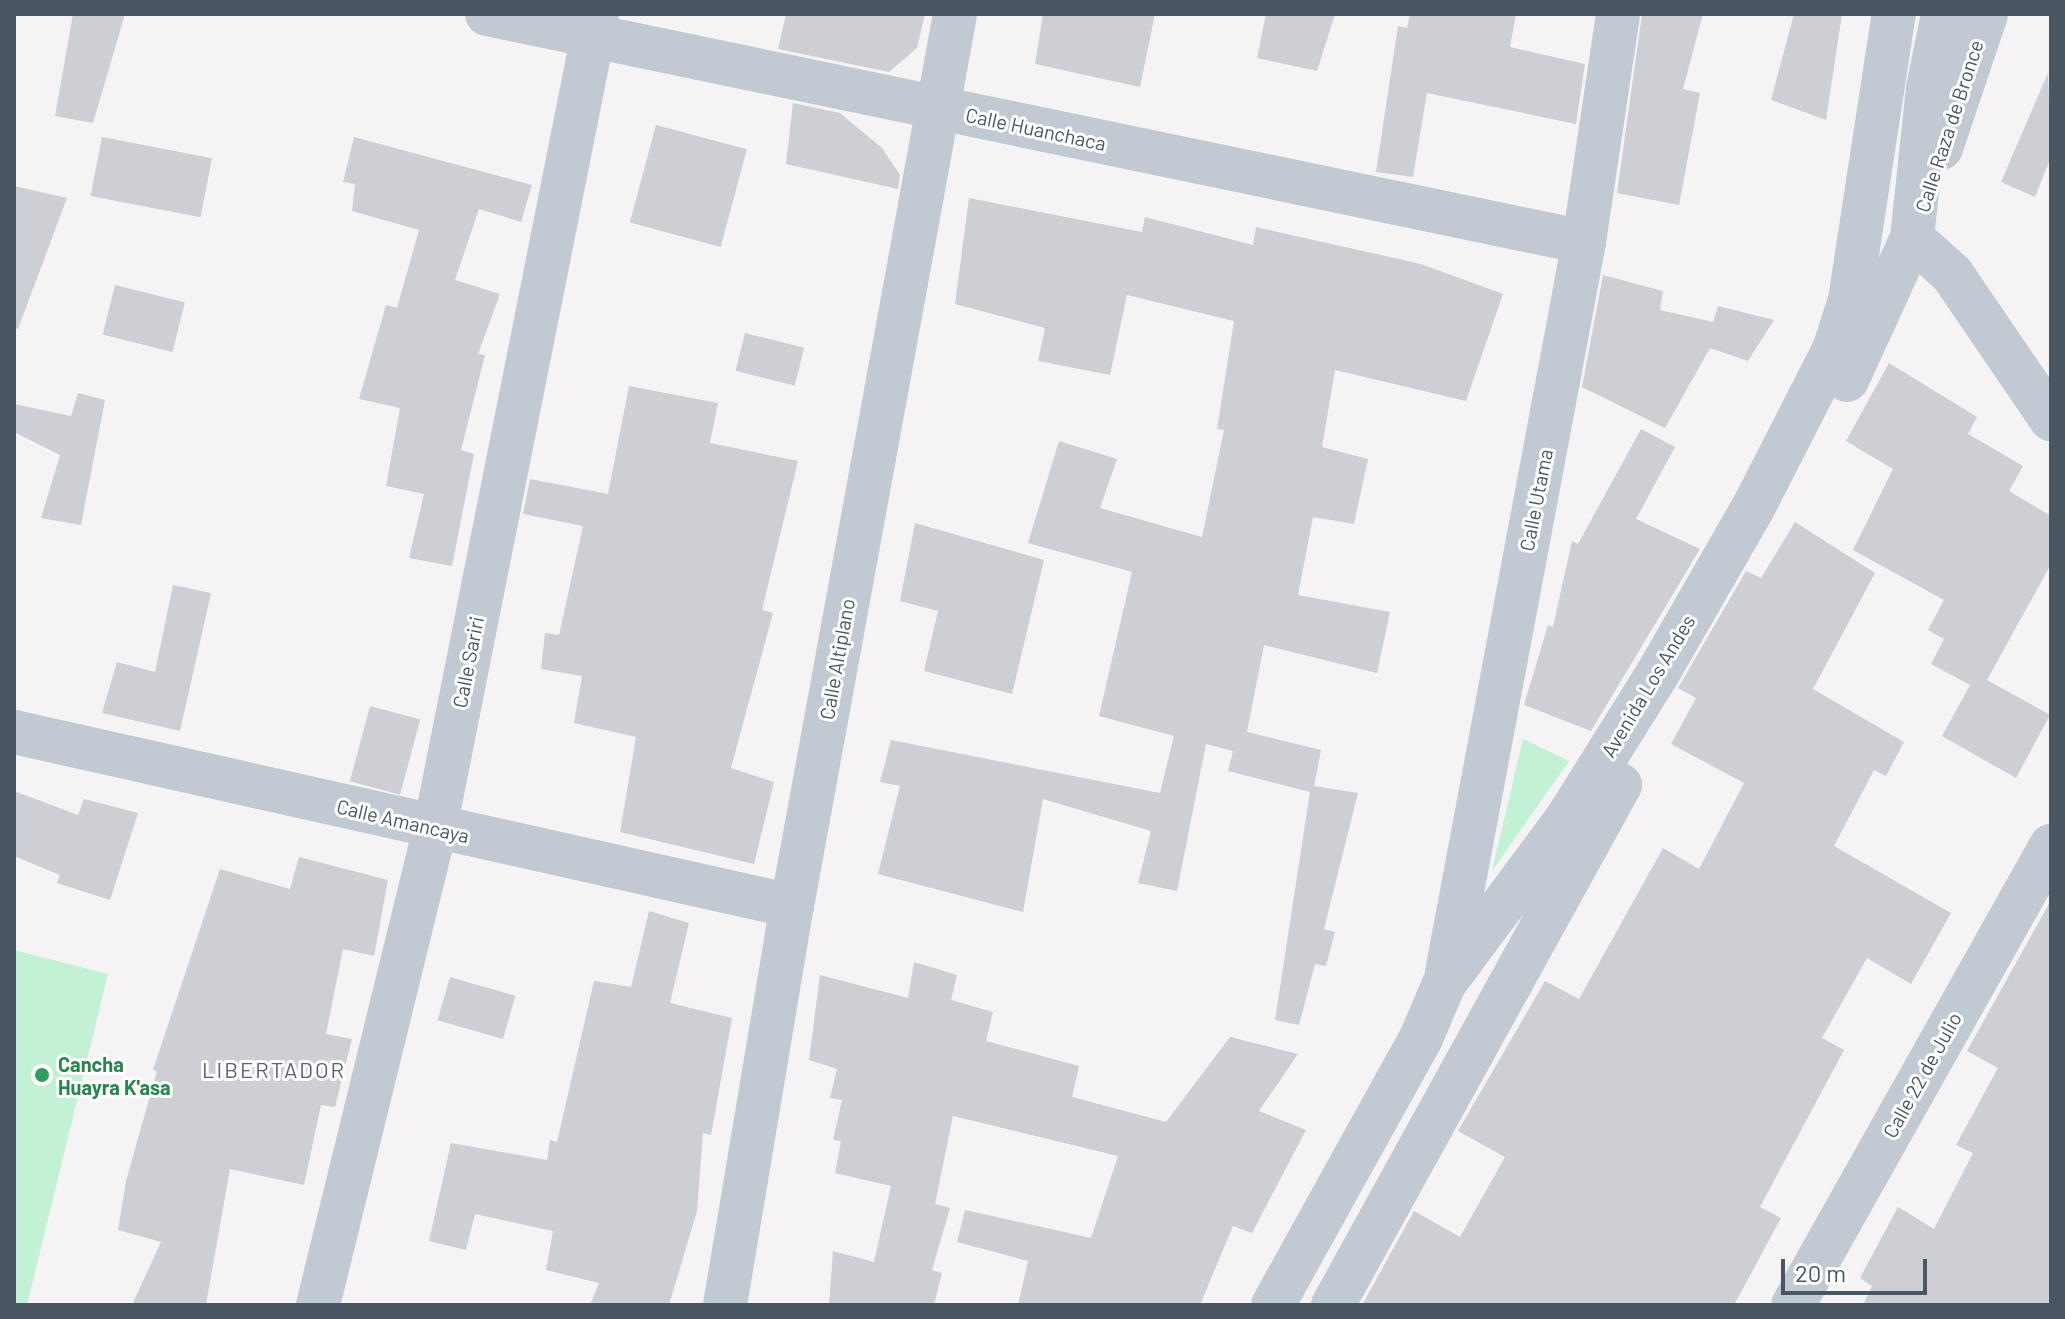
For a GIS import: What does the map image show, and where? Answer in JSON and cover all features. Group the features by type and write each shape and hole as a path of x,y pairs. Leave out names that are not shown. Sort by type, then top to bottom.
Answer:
{"street":[{"name":"Calle Huanchaca","path":"487,14 594,25 936,108 1584,242"},
{"name":"Calle Altiplano","path":"725,1305 792,906 955,14"},
{"name":"Calle Utama","path":"1444,984 1584,242 1618,14"},
{"name":"Avenida Los Andes","path":"1273,1305 1421,1038 1444,984 1568,817 1658,673 1754,506 1834,350 1850,300 1894,14"},
{"name":"Avenida Los Andes","path":"1333,1305 1469,1051 1865,349 1912,238 1928,88 1943,14"},
{"name":"Calle Raza de Bronce","path":"1912,238 1986,14"},
{"name":"Calle Sariri","path":"318,1305 435,828 594,25"},
{"path":"1912,238 1952,274 2051,419"},
{"name":"Calle Amancaya","path":"14,732 792,906"},
{"name":"Calle 22 de Julio","path":"1793,1305 2051,846"},
{"path":"1421,1038 1469,1051"}],"green space":[{"path":"1523,739 1569,761 1492,871"},
{"path":"14,950 108,974 27,1305 14,1305"}],"building":[{"path":"73,14 125,14 93,123 55,116"},
{"path":"786,14 925,14 917,48 889,72 778,49"},
{"path":"1043,14 1155,14 1140,87 1035,64"},
{"path":"1266,14 1335,14 1317,71 1257,58"},
{"path":"1410,14 1516,14 1510,47 1585,64 1576,124 1427,93 1413,177 1376,172 1398,26 1407,28"},
{"path":"1642,14 1703,14 1683,89 1700,93 1679,205 1617,193"},
{"path":"1794,14 1842,14 1826,120 1771,100"},
{"path":"2048,73 2051,157 2035,197 2001,182"},
{"path":"793,103 840,113 882,148 900,175 898,189 786,164"},
{"path":"656,125 747,149 721,247 630,223"},
{"path":"102,137 212,158 200,217 91,196"},
{"path":"354,137 532,185 521,222 479,209 455,280 500,294 478,354 485,355 461,450 474,454 452,566 409,558 424,494 386,486 400,408 359,399 386,305 397,308 419,230 352,211 355,184 343,182"},
{"path":"14,186 67,198 18,329 14,328"},
{"path":"969,198 1142,232 1145,217 1253,245 1256,227 1421,264 1503,294 1466,401 1335,370 1322,447 1368,459 1354,524 1313,517 1298,595 1390,612 1377,673 1264,645 1247,732 1321,750 1314,786 1358,793 1324,929 1335,932 1326,966 1315,964 1299,1025 1275,1020 1310,792 1228,771 1233,751 1206,744 1177,891 1138,883 1151,831 1043,799 1023,912 878,874 900,786 880,782 891,740 1160,793 1174,736 1099,716 1132,572 1028,543 1059,441 1117,459 1100,508 1202,537 1224,430 1217,429 1234,321 1127,295 1110,375 1038,361 1045,328 955,304"},
{"path":"1603,275 1663,291 1660,310 1713,322 1718,306 1774,320 1748,361 1710,348 1665,428 1582,387"},
{"path":"115,285 185,302 173,352 103,334"},
{"path":"745,333 804,348 795,386 736,371"},
{"path":"1889,363 1977,417 1968,434 2023,466 2009,491 2051,516 2051,564 1987,680 2050,715 2016,778 1942,736 1970,685 1931,664 1944,639 1928,630 1944,600 1853,550 1893,469 1846,441"},
{"path":"629,386 718,403 710,443 798,461 762,610 773,613 731,768 774,782 754,864 620,832 636,737 574,723 582,676 541,669 545,633 559,635 583,526 523,514 530,479 608,494"},
{"path":"78,393 105,400 81,525 41,518 60,455 14,432 14,404 71,416"},
{"path":"1641,429 1675,447 1636,519 1700,549 1591,731 1524,705 1548,625 1553,627 1572,541 1578,544"},
{"path":"1795,522 1875,573 1813,689 1904,742 1886,776 1874,770 1834,846 1951,913 1911,984 1867,958 1822,1038 1844,1050 1760,1207 1781,1218 1734,1305 1362,1305 1414,1211 1460,1237 1505,1157 1458,1131 1545,981 1579,999 1663,848 1699,869 1744,783 1671,744 1696,698 1678,688 1746,571 1761,578"},
{"path":"915,523 1044,560 1012,694 924,671 938,611 900,601"},
{"path":"173,585 211,593 180,731 102,713 117,662 155,672"},
{"path":"370,706 420,719 400,795 350,781"},
{"path":"14,791 78,815 84,799 138,813 110,900 57,883 60,875 14,856"},
{"path":"299,857 388,880 374,956 343,949 326,1034 352,1039 335,1107 321,1105 304,1185 230,1169 206,1305 132,1305 161,1242 118,1230 126,1181 157,1071 153,1070 220,869 290,889"},
{"path":"2051,900 2051,1305 1863,1305 1872,1286 1860,1278 1898,1207 1934,1229 1973,1153 1956,1145 1998,1068 1967,1051"},
{"path":"649,911 689,923 670,1003 732,1018 711,1135 703,1133 697,1211 669,1305 590,1305 599,1283 546,1270 553,1231 475,1214 466,1250 429,1241 451,1143 547,1160 550,1140 557,1142 594,981 631,987"},
{"path":"914,962 957,975 951,1000 993,1012 986,1041 1079,1066 1072,1097 1166,1122 1230,1037 1298,1054 1259,1111 1306,1130 1252,1233 1233,1226 1200,1305 1018,1305 1028,1261 957,1242 965,1210 1091,1238 1118,1156 953,1116 935,1204 950,1208 932,1270 942,1273 934,1305 829,1305 833,1251 874,1262 891,1186 835,1173 841,1141 833,1140 842,1100 830,1098 837,1069 809,1060 820,975 908,998"},
{"path":"450,977 515,996 503,1039 438,1020"}],"place":[{"name":"Cancha Huayra K'asa","path":"42,1075"}],"district":[{"name":"LIBERTADOR","path":"274,1070"}]}
